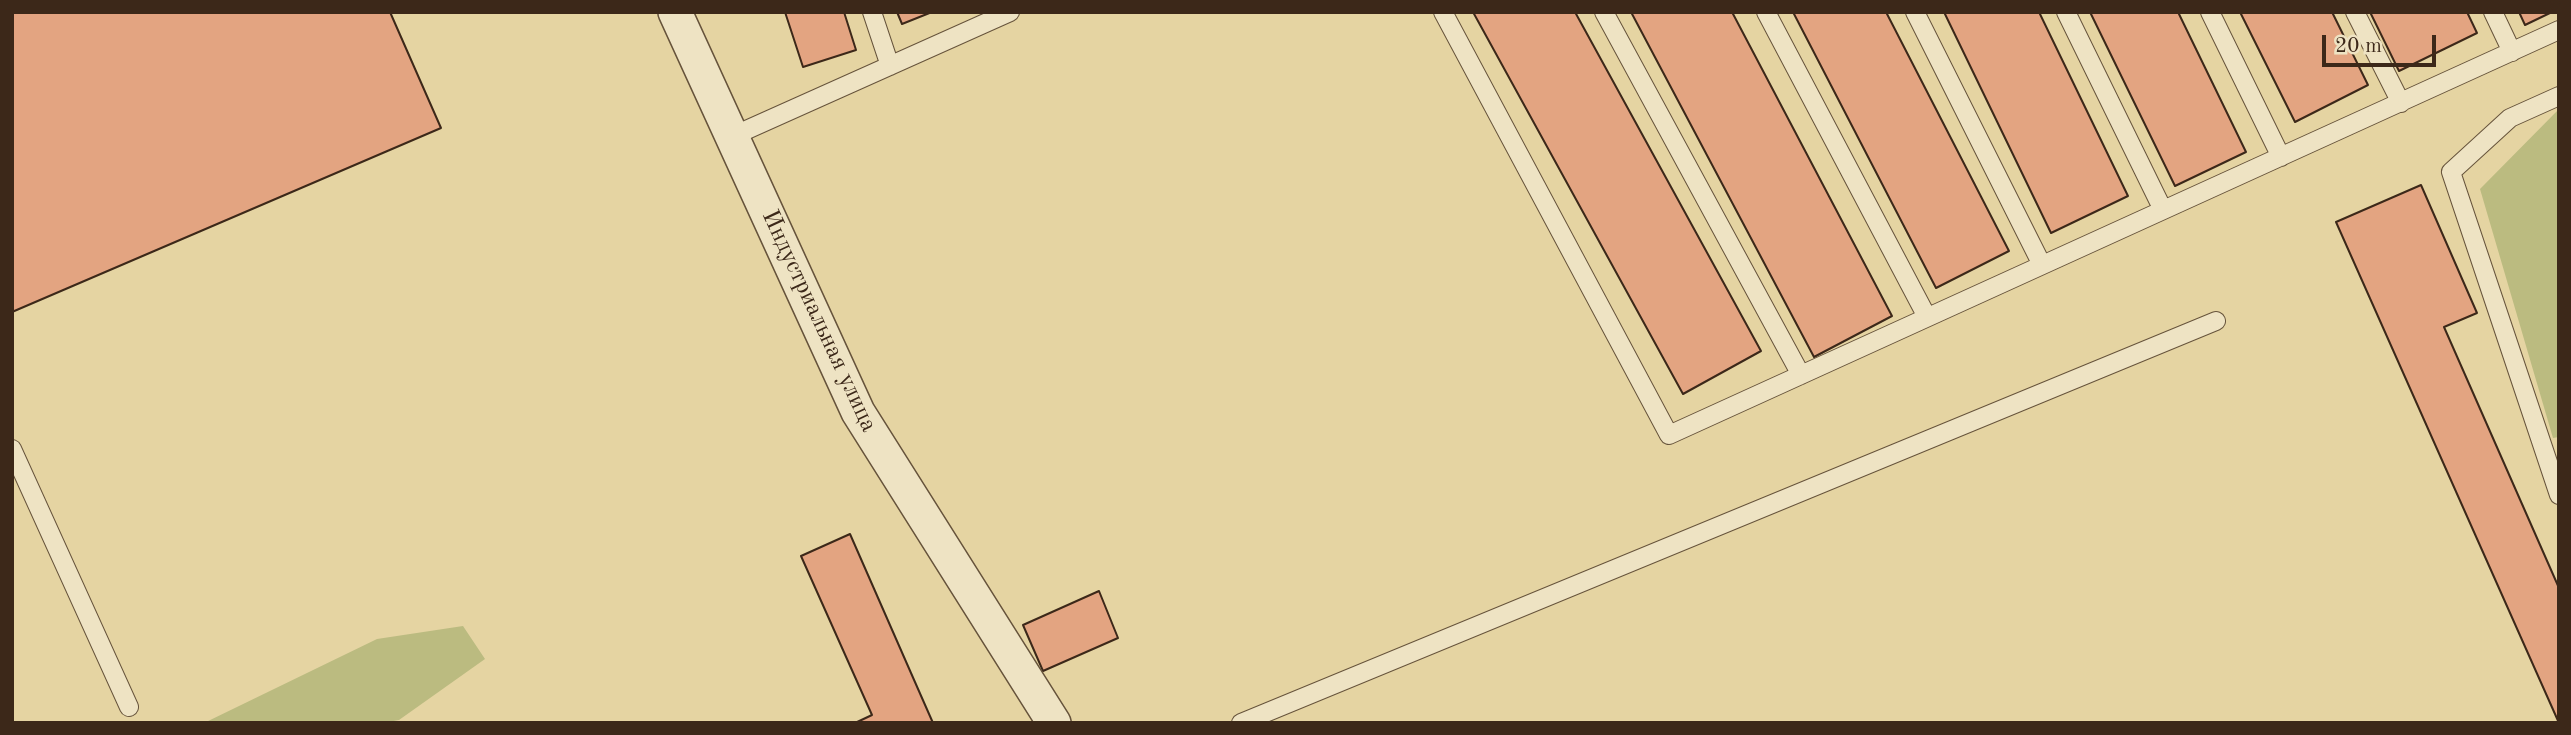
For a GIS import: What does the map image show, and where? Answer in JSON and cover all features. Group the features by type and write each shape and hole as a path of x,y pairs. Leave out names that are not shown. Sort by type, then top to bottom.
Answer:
{"street":[{"name":"Индустриальная улица","path":"675,12 858,412 1054,723"}],"lane":[{"path":"872,12 890,66"},
{"path":"733,136 1010,12"},
{"path":"1443,12 1668,435 2559,30"},
{"path":"1604,12 1801,375"},
{"path":"1766,12 1927,317"},
{"path":"1914,12 2042,265"},
{"path":"2066,12 2163,210"},
{"path":"2210,12 2281,156"},
{"path":"2355,12 2400,103"},
{"path":"2493,12 2512,52"},
{"path":"2559,96 2510,118 2451,172 2559,495"},
{"path":"1241,723 2217,321"},
{"path":"12,449 129,707"}],"green space":[{"path":"2559,109 2559,437 2553,438 2480,189"},
{"path":"463,626 485,659 399,720 383,723 204,723 377,639"}],"building":[{"path":"12,12 390,12 441,128 12,312"},
{"path":"785,12 844,12 856,50 803,67"},
{"path":"897,12 932,12 902,24"},
{"path":"1473,12 1575,12 1761,351 1683,394"},
{"path":"1631,12 1732,12 1892,316 1814,357"},
{"path":"1793,12 1886,12 2009,251 1936,288"},
{"path":"1944,12 2039,12 2128,196 2051,233"},
{"path":"2090,12 2178,12 2246,152 2175,186"},
{"path":"2240,12 2332,12 2368,85 2295,122"},
{"path":"2370,12 2467,12 2477,33 2399,71"},
{"path":"2519,12 2552,12 2525,25"},
{"path":"2421,185 2477,313 2444,327 2559,588 2559,723 2336,222"},
{"path":"850,534 933,723 855,723 872,715 801,556"},
{"path":"1099,591 1118,638 1043,671 1023,625"}]}
